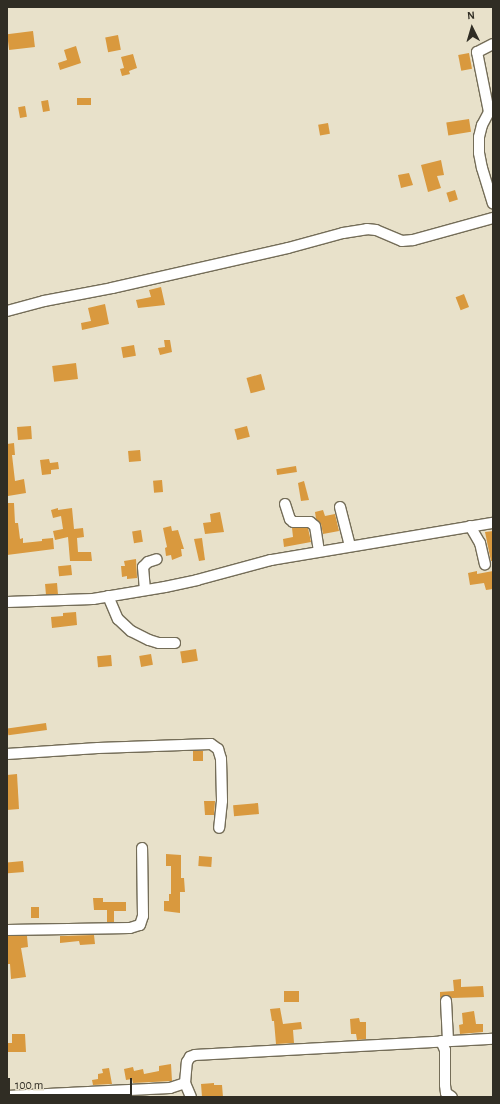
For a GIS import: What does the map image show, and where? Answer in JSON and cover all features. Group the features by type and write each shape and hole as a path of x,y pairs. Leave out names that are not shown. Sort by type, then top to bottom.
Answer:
{"street":[{"path":"493,44 477,52 489,112 482,125 479,137 479,153 493,203"},
{"path":"7,311 44,301 112,288 281,250 343,233 367,229 376,230 402,241 414,240 493,218"},
{"path":"285,504 290,519 293,522 310,522 315,526 319,551"},
{"path":"340,508 350,546"},
{"path":"7,602 73,600 145,590 197,580 254,563 493,522"},
{"path":"470,526 480,543 485,564"},
{"path":"145,590 143,567 148,562 157,559"},
{"path":"108,596 118,619 131,631 159,643 176,643"},
{"path":"7,754 98,748 211,744 218,749 221,759 222,801 219,828"},
{"path":"7,930 130,928 140,925 143,916 142,848"},
{"path":"446,1000 444,1050 445,1085 446,1092 452,1097"},
{"path":"192,1097 185,1084 187,1062 190,1057 195,1055 493,1039"},
{"path":"7,1096 170,1088 185,1084"}],"building":[{"path":"33,31 35,47 9,50 7,34"},
{"path":"118,35 121,50 108,52 105,37"},
{"path":"76,46 81,63 60,70 58,63 67,60 64,50"},
{"path":"469,53 472,69 461,71 458,55"},
{"path":"133,54 137,68 129,71 130,74 122,76 120,69 124,68 121,57"},
{"path":"77,98 91,98 91,105 77,105"},
{"path":"48,100 50,111 43,112 41,101"},
{"path":"25,106 27,117 20,118 18,107"},
{"path":"469,119 471,132 448,135 446,123"},
{"path":"328,123 330,134 320,136 318,125"},
{"path":"441,160 444,175 437,176 441,188 428,192 421,165"},
{"path":"409,173 413,185 401,188 398,175"},
{"path":"455,190 458,200 449,202 446,193"},
{"path":"161,287 165,305 138,308 136,300 151,297 149,290"},
{"path":"464,294 469,307 461,310 456,297"},
{"path":"105,304 109,324 82,330 81,323 91,321 88,308"},
{"path":"164,340 170,340 172,352 160,355 158,348 165,347"},
{"path":"134,345 136,356 123,358 121,347"},
{"path":"76,363 78,379 54,382 52,366"},
{"path":"261,374 265,389 251,393 247,378"},
{"path":"31,426 32,439 18,440 17,427"},
{"path":"247,426 250,437 237,440 234,429"},
{"path":"14,443 15,455 12,455 15,481 24,479 26,493 8,496 7,444"},
{"path":"140,450 141,461 129,462 128,451"},
{"path":"49,459 50,463 58,462 59,469 51,470 51,474 42,475 40,460"},
{"path":"296,466 297,472 277,475 276,469"},
{"path":"162,480 163,492 154,493 153,481"},
{"path":"304,481 309,500 301,501 298,483"},
{"path":"7,503 14,503 15,523 18,523 20,539 23,538 23,543 53,538 54,549 7,555"},
{"path":"58,508 58,510 72,508 74,529 83,528 84,537 77,538 78,552 91,552 92,561 70,561 68,537 55,540 53,531 63,529 61,516 53,518 51,510"},
{"path":"323,510 325,516 335,514 339,531 323,534 321,524 316,519 315,512"},
{"path":"220,512 224,532 205,534 203,523 211,522 210,514"},
{"path":"171,526 172,531 178,530 184,549 181,549 182,556 172,560 171,555 166,556 165,548 167,547 163,528"},
{"path":"292,528 308,528 311,542 284,547 283,539 293,537"},
{"path":"141,530 143,542 134,543 132,531"},
{"path":"493,531 493,561 491,561 485,532"},
{"path":"202,538 205,560 199,561 194,539"},
{"path":"136,559 137,578 127,579 127,576 122,577 121,566 125,566 124,561"},
{"path":"71,565 72,575 59,576 58,566"},
{"path":"477,571 477,574 493,571 493,589 486,590 484,583 470,585 468,573"},
{"path":"57,583 58,594 46,595 45,584"},
{"path":"76,612 77,625 52,628 51,617 63,616 63,613"},
{"path":"196,649 198,661 182,663 180,652"},
{"path":"151,654 153,665 141,667 139,656"},
{"path":"111,655 112,666 98,667 97,656"},
{"path":"46,723 47,730 8,735 7,728"},
{"path":"193,751 203,751 203,761 193,761"},
{"path":"17,774 19,809 7,810 7,775"},
{"path":"204,801 215,801 214,815 205,815"},
{"path":"258,803 259,814 234,816 233,805"},
{"path":"166,854 181,855 181,878 184,878 185,892 180,892 180,913 164,911 164,901 169,901 169,894 171,894 171,866 166,866"},
{"path":"199,856 212,857 211,867 198,866"},
{"path":"23,861 24,872 8,873 7,862"},
{"path":"93,898 103,898 103,902 126,902 126,911 114,911 114,922 107,922 107,910 94,910"},
{"path":"31,907 39,907 39,918 31,918"},
{"path":"94,935 95,944 80,945 79,941 60,943 60,936"},
{"path":"7,936 27,936 28,947 21,948 26,977 11,979 10,964 7,964"},
{"path":"461,979 461,987 483,986 484,997 452,998 446,995 440,998 440,992 454,991 453,980"},
{"path":"284,991 299,991 299,1002 284,1002"},
{"path":"280,1008 283,1024 301,1022 302,1029 293,1030 294,1043 276,1044 274,1021 272,1021 270,1009"},
{"path":"474,1011 476,1024 483,1024 483,1032 460,1034 459,1025 463,1024 462,1013"},
{"path":"359,1018 360,1022 366,1022 366,1039 357,1040 356,1034 351,1034 350,1019"},
{"path":"12,1034 25,1034 26,1052 7,1052 7,1043 12,1043"},
{"path":"171,1064 172,1081 133,1083 132,1079 126,1080 124,1069 133,1067 134,1071 143,1069 144,1074 159,1071 159,1066"},
{"path":"109,1068 112,1084 93,1085 92,1080 98,1079 98,1074 103,1073 102,1069"},
{"path":"214,1083 214,1085 222,1085 223,1097 202,1097 201,1084"}]}
